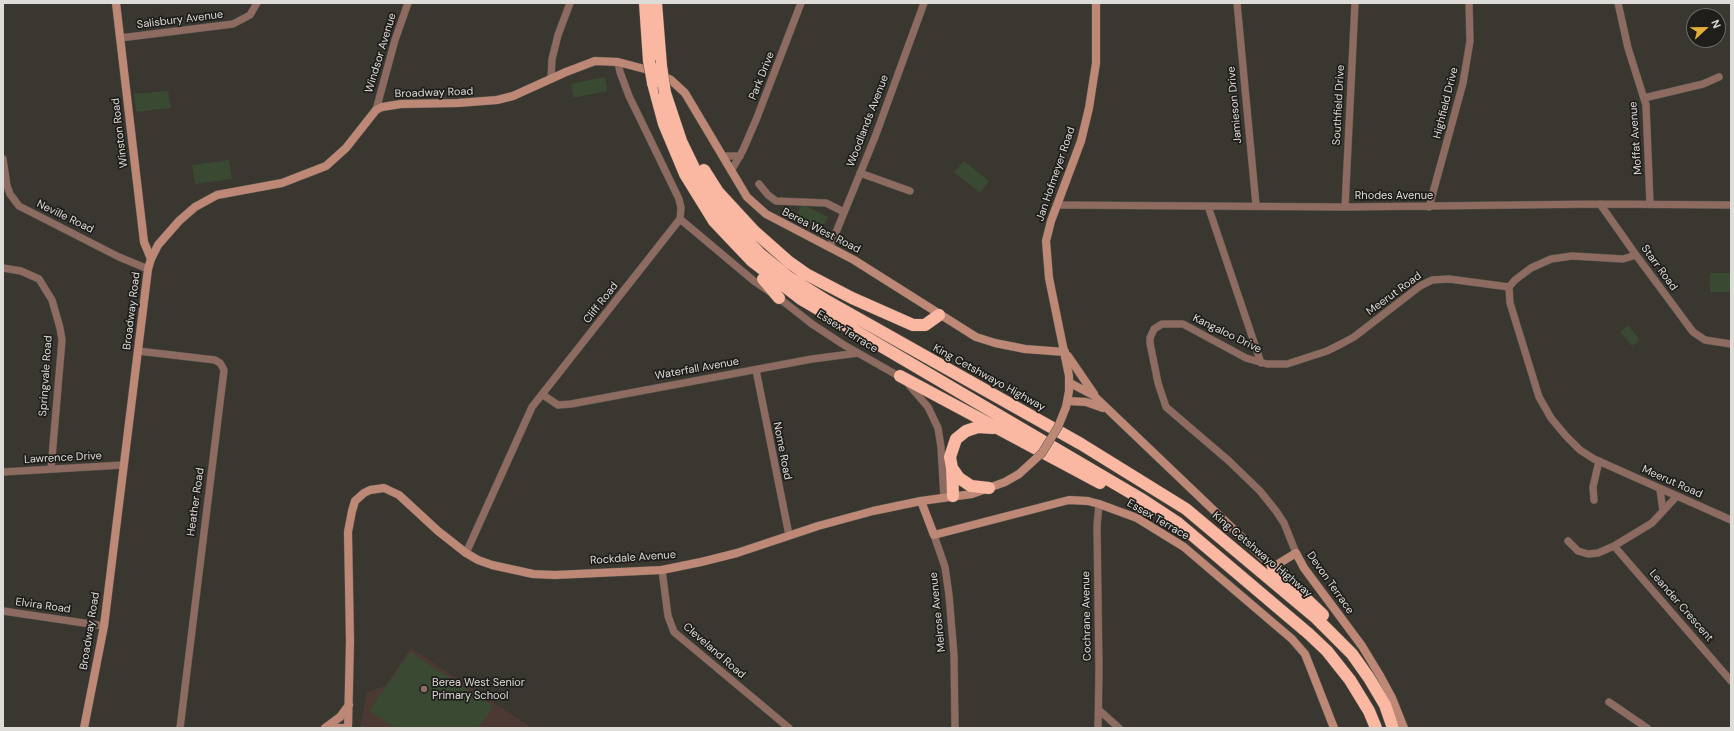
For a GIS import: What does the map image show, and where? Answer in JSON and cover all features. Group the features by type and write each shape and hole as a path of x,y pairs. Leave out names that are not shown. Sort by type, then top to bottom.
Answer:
{"highway":[{"path":"645,3 649,61 653,83 664,124 694,195 714,226 732,249 773,288 780,298"},
{"name":"King Cetshwayo Highway","path":"656,3 661,66 665,93 685,151 711,197 742,237 776,268 857,319 1081,444 1186,508 1262,571 1335,637 1363,669 1385,705 1393,728"},
{"path":"670,108 703,169 718,192 754,231 789,262 824,284 913,325 925,325 939,315"},
{"path":"685,174 714,220 752,261 781,285 830,316 1143,500 1188,531 1327,651 1357,690 1376,728"},
{"path":"900,376 1188,531"},
{"path":"949,497 952,468 950,457 952,449 961,434 978,427 996,428"},
{"path":"952,468 959,478 967,484 989,488"},
{"path":"1273,567 1337,629 1358,654 1376,684 1385,705"}],"street":[{"name":"Winston Road","path":"116,3 144,242 151,259"},
{"name":"Salisbury Avenue","path":"120,38 233,24 250,15 257,3"},
{"name":"Windsor Avenue","path":"376,110 395,40 408,3"},
{"path":"551,79 552,60 558,35 570,3"},
{"name":"Park Drive","path":"731,171 740,156 766,97 801,3"},
{"name":"Woodlands Avenue","path":"830,247 860,173 924,3"},
{"name":"Jan Hofmeyer Road","path":"1065,352 1049,278 1046,251 1049,227 1081,141 1091,96 1096,63 1096,3"},
{"name":"Jamieson Drive","path":"1237,3 1256,206"},
{"name":"Southfield Drive","path":"1345,207 1355,3"},
{"name":"Highfield Drive","path":"1429,207 1463,83 1470,41 1469,3"},
{"name":"Moffat Avenue","path":"1618,3 1626,41 1644,98 1650,203"},
{"name":"Broadway Road","path":"84,728 104,626 148,269 158,245 179,221 204,201 217,195 282,183 326,166 346,148 376,110 388,105 458,103 497,100 514,96 595,61 618,62"},
{"path":"618,62 627,91 679,199 681,208 680,219"},
{"name":"Berea West Road","path":"618,62 656,72 676,84 689,98 747,197 760,210 774,219 861,264 969,334 991,342 1030,350 1065,352"},
{"path":"1644,98 1703,84 1719,77"},
{"path":"723,156 740,156"},
{"name":"Neville Road","path":"3,159 7,186 10,194 19,206 119,257 148,269"},
{"path":"860,173 910,191"},
{"path":"759,184 768,195 776,201 826,203 844,212"},
{"name":"Rhodes Avenue","path":"1057,205 1345,207 1650,203 1731,205"},
{"name":"Starr Road","path":"1600,204 1693,332 1705,340 1731,344"},
{"path":"1208,206 1261,363"},
{"name":"Essex Terrace","path":"680,219 754,281 780,298 812,324 858,353 900,376 924,400 938,428 949,497"},
{"name":"Cliff Road","path":"466,553 532,408 680,219"},
{"path":"1509,287 1515,280 1532,268 1551,259 1572,256 1623,259 1636,255"},
{"name":"Springvale Road","path":"3,268 21,271 39,279 52,300 60,328 62,340 51,469"},
{"name":"Meerut Road","path":"1261,363 1287,364 1335,348 1354,337 1420,286 1432,280 1449,279 1509,287 1513,312 1543,405 1554,422 1571,442 1580,450 1599,461 1660,490 1731,520"},
{"name":"Kangaloo Drive","path":"1161,392 1150,338 1154,329 1162,324 1175,323 1190,326 1246,358 1261,363"},
{"name":"Heather Road","path":"138,352 215,360 220,363 224,370 180,728"},
{"path":"1065,352 1086,383 1108,410"},
{"name":"Rockdale Avenue","path":"329,728 348,728 350,641 348,532 355,502 364,493 377,488 390,490 400,495 438,531 466,553 492,565 533,574 555,575 662,570 724,557 789,535 873,511 921,501 972,494 1005,482 1020,474 1042,453 1058,428 1067,404 1070,383 1065,352"},
{"name":"Waterfall Avenue","path":"543,395 558,404 571,404 812,359 858,353"},
{"name":"Nome Road","path":"756,370 789,535"},
{"path":"1070,383 1093,395 1273,567 1296,553"},
{"name":"Devon Terrace","path":"1161,392 1163,401 1169,410 1246,478 1276,511 1288,532 1296,553 1304,568 1362,646 1379,674 1392,698 1404,728"},
{"path":"1067,404 1086,402 1108,410"},
{"path":"1594,500 1593,487 1599,461"},
{"name":"Lawrence Drive","path":"3,472 123,466"},
{"path":"1660,490 1663,511"},
{"path":"1568,541 1578,551 1588,554 1598,553 1614,546 1652,523 1676,497"},
{"name":"Essex Terrace","path":"934,535 1061,501 1079,500 1099,504 1136,518 1180,544 1292,638 1305,654 1334,728"},
{"name":"Melrose Avenue","path":"921,501 945,567 949,595 954,655 953,727"},
{"name":"Cochrane Avenue","path":"1098,728 1096,526 1099,504"},
{"name":"Leander Crescent","path":"1614,546 1731,681"},
{"name":"Cleveland Road","path":"662,570 668,616 674,632 789,728"},
{"name":"Elvira Road","path":"3,611 104,626"},
{"path":"1609,702 1647,728"},
{"path":"326,728 340,717 349,705"},
{"path":"1099,710 1119,728"}],"shaded area":[{"name":"Berea West Senior Primary School","path":"411,648 532,728 360,728 367,692 385,686"}],"green space":[{"path":"605,77 607,91 573,98 571,84"},
{"path":"168,91 171,108 136,112 134,94"},
{"path":"229,160 232,179 195,184 192,165"},
{"path":"964,161 989,181 980,193 954,172"},
{"path":"802,204 828,217 822,229 796,216"},
{"path":"1710,273 1731,273 1731,292 1710,292"},
{"path":"1628,325 1640,340 1632,346 1620,332"},
{"name":"Berea West Senior Primary School","path":"410,652 493,706 478,728 396,728 369,711"}],"place":[{"name":"Berea West Senior Primary School","path":"424,689"}]}
